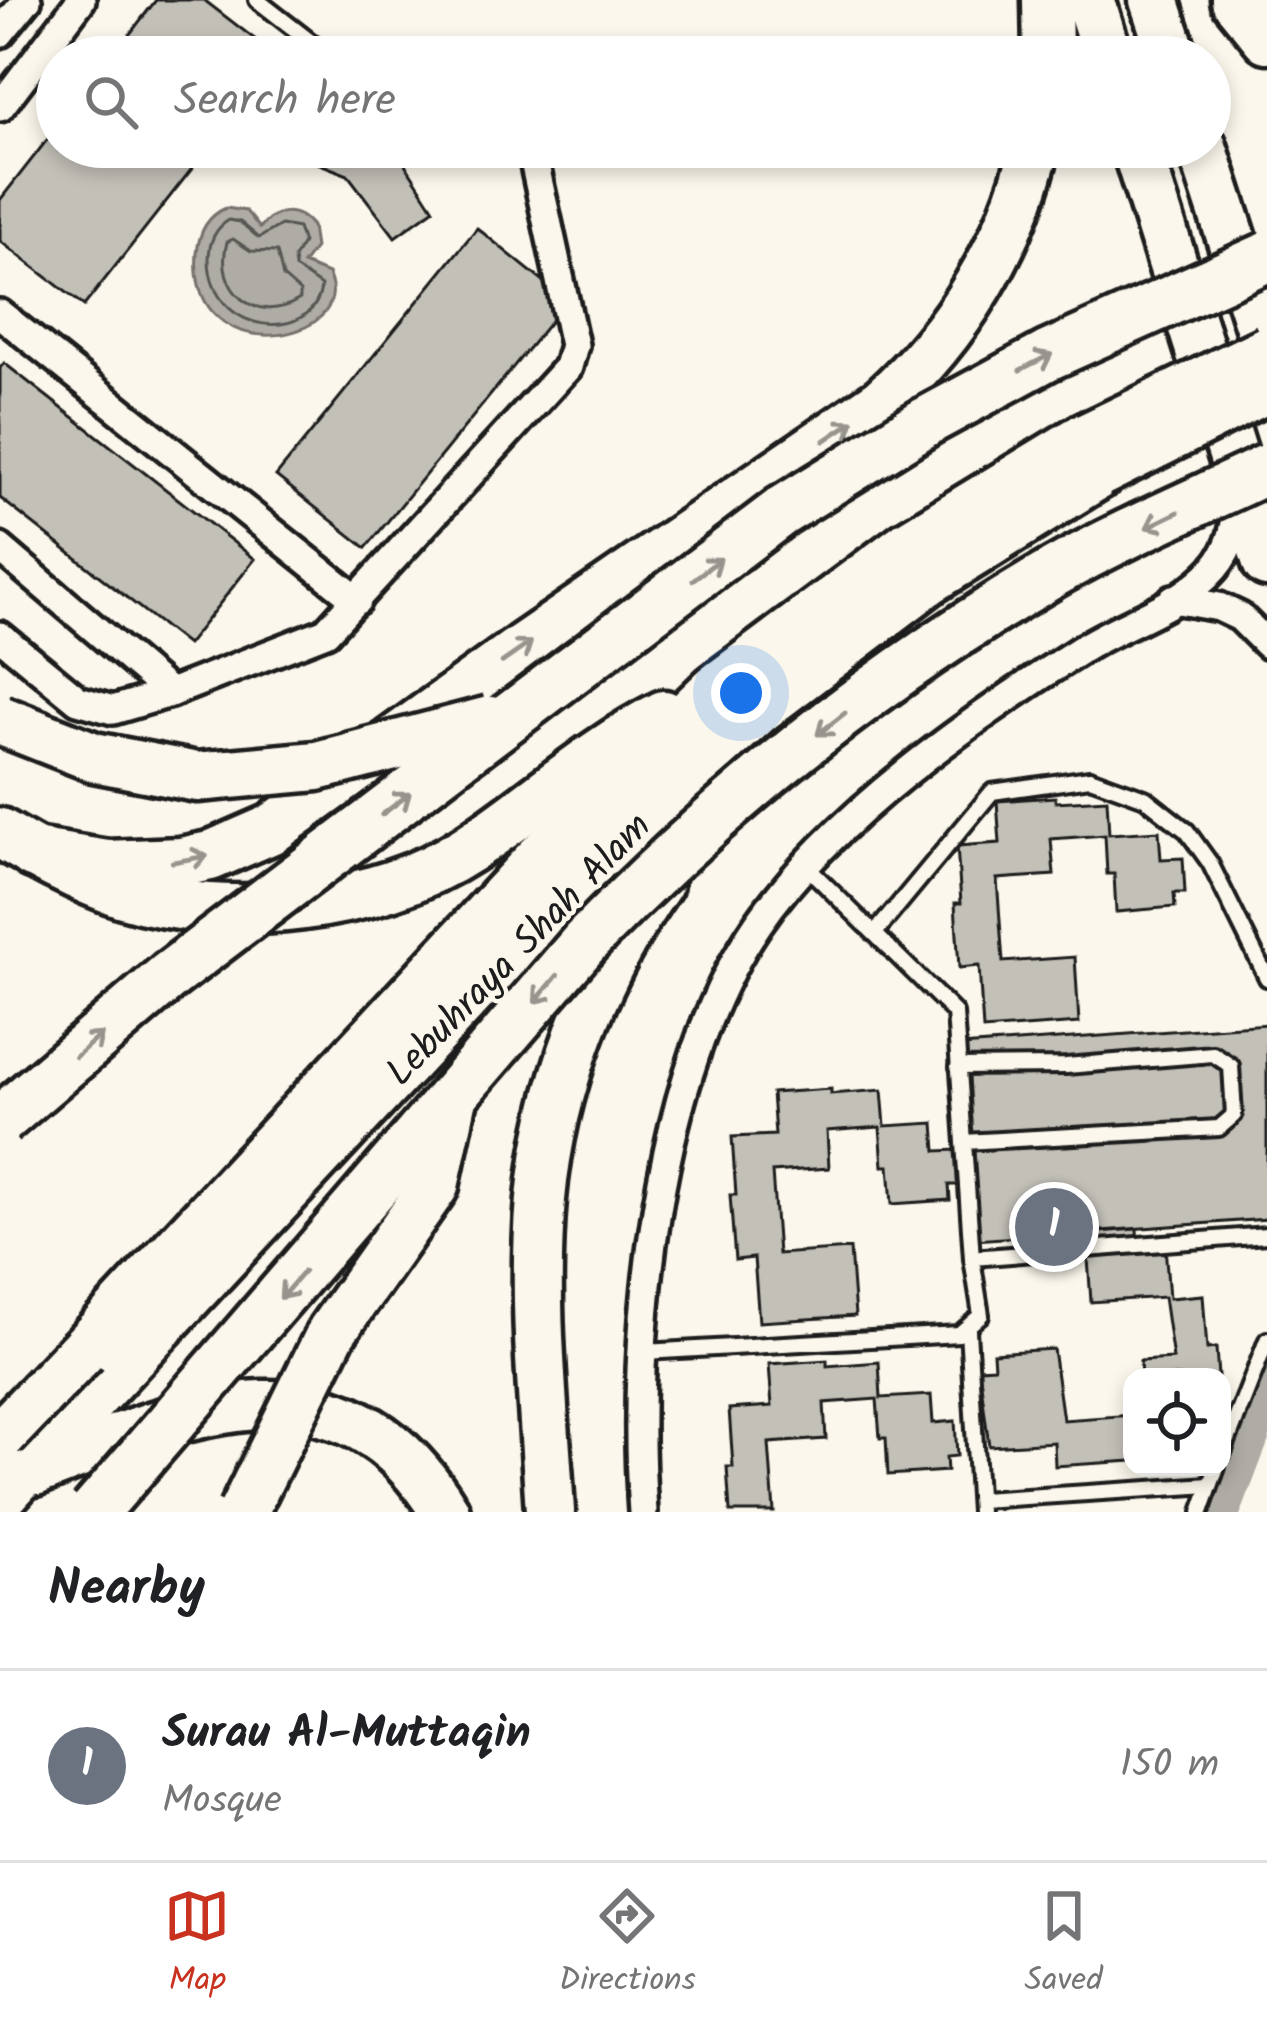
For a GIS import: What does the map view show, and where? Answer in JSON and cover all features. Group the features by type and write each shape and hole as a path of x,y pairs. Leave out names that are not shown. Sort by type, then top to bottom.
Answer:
{"highway":[{"path":"1047,0 1048,36"},
{"path":"1090,0 1101,36"},
{"path":"1154,0 1166,36"},
{"path":"1236,0 1267,38"},
{"path":"16,843 107,865 181,862 210,856 272,829 523,648 883,401 913,375 968,302 1017,208 1029,168"},
{"path":"1143,168 1253,475 1267,562"},
{"path":"1093,454 1267,349 1209,168"},
{"path":"0,1121 170,976 782,511 927,421 1047,356 1267,257"},
{"path":"1093,454 1267,390"},
{"name":"Lebuhraya Shah Alam","path":"8,1472 82,1350 538,860 737,699 908,545 1093,454"},
{"path":"94,1512 586,941 652,873 768,773 897,673 1055,572 1253,475"},
{"path":"16,843 124,893 213,909 304,904 371,891 466,850 619,737 737,699 756,761 655,886 631,925 583,1025 561,1096 545,1172 538,1252 550,1512"},
{"name":"Lebuhraya Shah Alam","path":"8,1472 562,894 737,699"},
{"path":"0,720 94,757 197,777 317,766 515,715"},
{"path":"243,1512 332,1331 434,1186 453,1097"},
{"path":"8,1472 203,1410 281,1403 321,1409 358,1424 414,1469 445,1512"}],"street":[{"path":"0,33 27,0"},
{"path":"54,36 81,0"},
{"path":"0,107 36,59"},
{"path":"0,637 78,700 113,710 170,693 326,632 568,367 574,345 536,168"},
{"path":"0,314 357,600"},
{"path":"643,1512 644,1352 662,1180 695,1059 736,962 759,923 807,866 864,811 966,728 1087,646 1204,580 1222,561 1253,475"},
{"path":"0,548 170,693"},
{"path":"1173,599 1219,607 1240,617 1267,644"}],"lane":[{"path":"257,0 302,36"},
{"path":"875,933 992,792 1090,778 1145,798 1187,831 1210,862 1267,977"},
{"path":"644,1352 959,1334 981,1315 972,1258 955,1013 807,866"},
{"path":"958,1067 1066,1066 1213,1054 1231,1066 1234,1115 1219,1128 964,1142"},
{"path":"972,1258 1267,1235"},
{"path":"968,1330 980,1506 1210,1485"},
{"path":"1231,1432 1267,1340"},
{"path":"1201,1512 1214,1476"}],"water":[{"path":"226,208 246,211 260,228 285,212 299,215 312,226 315,248 303,264 328,274 332,298 320,317 299,330 271,335 243,331 218,317 201,292 197,253 205,226"}],"building":[{"path":"156,0 204,0 251,36 128,36"},
{"path":"36,154 36,168 192,168 84,306 0,241 0,200"},
{"path":"330,168 408,168 434,209 395,237 348,175"},
{"path":"477,228 567,301 366,548 276,476"},
{"path":"4,363 255,559 187,645 0,498 0,368"},
{"path":"1055,797 1056,802 1107,799 1109,834 1159,831 1161,859 1183,858 1185,893 1174,893 1175,907 1116,912 1105,835 1051,839 1054,875 997,879 1003,962 1075,957 1079,1023 983,1030 979,966 959,968 957,846 1000,843 997,801"},
{"path":"1267,1024 1267,1219 975,1240 961,1046"},
{"path":"831,1089 831,1094 882,1090 885,1126 934,1123 936,1151 958,1150 961,1185 949,1185 950,1200 892,1204 880,1127 827,1131 829,1168 772,1172 778,1254 850,1249 855,1316 759,1322 754,1258 735,1260 732,1137 775,1135 772,1093"},
{"path":"1137,1229 1138,1247 1165,1245 1169,1298 1203,1295 1207,1349 1216,1348 1217,1368 1140,1368 1140,1361 1173,1359 1164,1297 1091,1302 1087,1244 1101,1243 1100,1232"},
{"path":"1053,1349 1063,1420 1123,1416 1123,1462 1055,1466 1054,1442 989,1446 979,1368 994,1367 993,1353"},
{"path":"827,1360 827,1366 879,1362 881,1398 931,1395 933,1423 955,1421 957,1456 946,1457 947,1471 888,1475 877,1399 824,1403 826,1439 769,1443 774,1512 730,1512 729,1409 772,1406 769,1364"}],"waterway":[{"path":"1216,1512 1267,1378"}],"place":[{"name":"Surau Al-Muttaqin","path":"1054,1227"}]}
